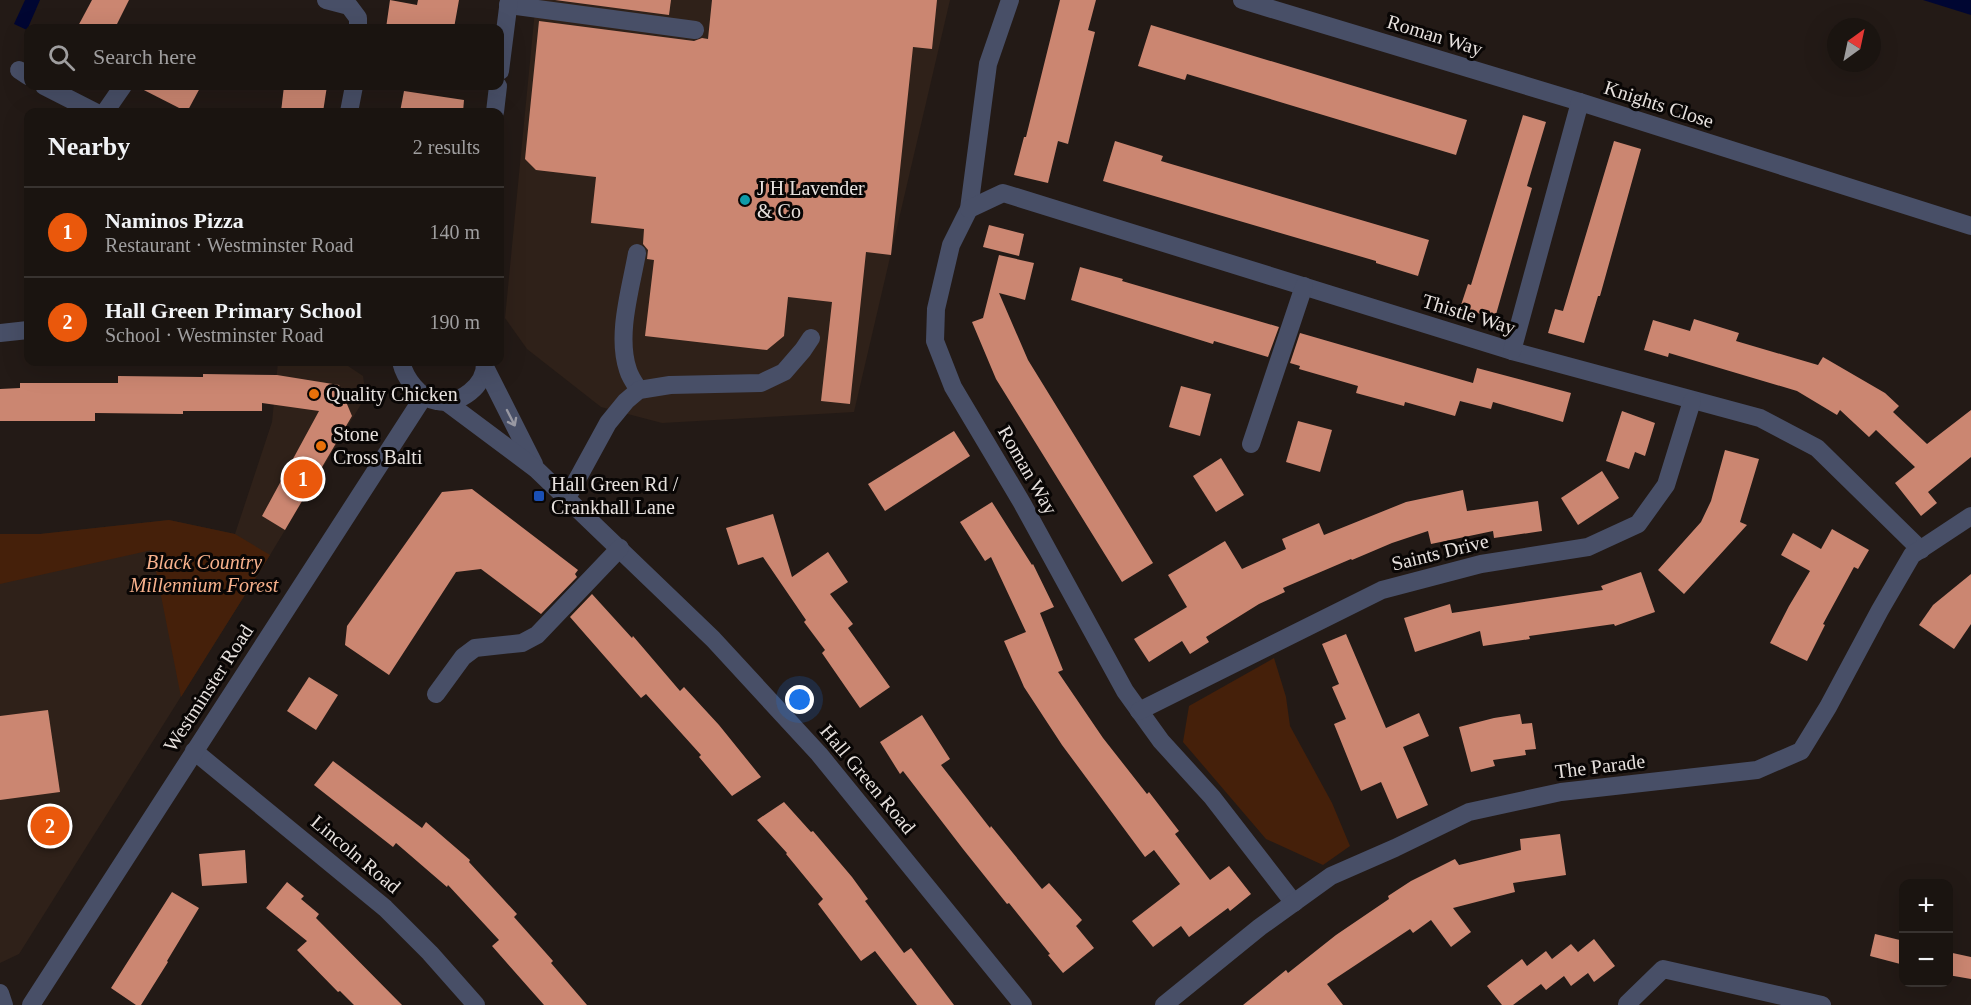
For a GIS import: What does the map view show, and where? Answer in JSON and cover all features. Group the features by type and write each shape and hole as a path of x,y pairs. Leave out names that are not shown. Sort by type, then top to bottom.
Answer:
{"street":[{"path":"326,0 349,6 358,18 358,24"},
{"name":"Roman Way","path":"1010,0 988,64 969,209 951,245 936,309 935,341 952,387 1022,502 1125,691 1161,741 1212,797 1294,903"},
{"name":"Roman Way","path":"1242,0 1580,102"},
{"path":"504,40 509,2 695,30"},
{"path":"52,90 87,108"},
{"path":"108,108 120,90"},
{"path":"350,108 353,90"},
{"path":"495,108 498,90"},
{"name":"Knights Close","path":"1512,351 1580,102 1971,226"},
{"name":"Thistle Way","path":"969,209 1002,193 1512,351 1760,418 1817,448 1921,550"},
{"path":"637,253 624,329 623,353 628,372 639,390"},
{"path":"1251,444 1304,286"},
{"path":"0,333 24,330"},
{"path":"567,498 608,423 626,401 639,390 670,385 761,383 784,372 811,338"},
{"path":"403,366 408,379 424,396 436,401 466,395 475,388 484,366"},
{"name":"Hall Green Road","path":"486,366 536,469"},
{"name":"Westminster Road","path":"31,1005 424,396"},
{"name":"Hall Green Road","path":"445,401 536,469 713,639 819,754 1023,1005"},
{"name":"Saints Drive","path":"1139,711 1382,590 1481,564 1588,548 1638,524 1666,485 1692,401"},
{"name":"The Parade","path":"1164,1005 1260,927 1332,876 1469,812 1561,792 1757,770 1801,751 1828,707 1912,555 1971,516"},
{"path":"436,694 463,657 475,648 522,642 537,635 620,548"},
{"name":"Lincoln Road","path":"194,751 385,908 430,953 476,1005"},
{"path":"1627,1004 1663,969 1822,1005"},
{"path":"0,993 4,1005"}],"shaded area":[{"path":"536,0 950,0 854,412 662,423 601,407 527,349 505,318"},
{"path":"278,366 348,366 363,376 366,396 270,555 19,954 0,963 0,534 40,534 169,520 235,534 272,422"}],"green space":[{"name":"Black Country Millennium Forest","path":"169,520 235,534 270,555 181,697 152,550 0,584 0,534 40,534"},
{"path":"1274,658 1286,697 1290,726 1332,803 1350,846 1323,865 1266,839 1183,742 1189,706"}],"water":[{"path":"25,0 40,0 30,24 24,24 24,29 14,24"},
{"path":"1923,0 1971,0 1971,15"}],"building":[{"path":"92,0 129,0 117,24 79,24"},
{"path":"390,0 417,5 418,0 459,0 455,24 387,24"},
{"path":"555,0 671,0 669,15"},
{"name":"J H Lavender & Co","path":"712,0 937,0 932,49 913,47 891,255 866,252 850,404 821,401 832,302 788,297 784,336 767,350 645,336 654,260 647,259 648,250 643,244 644,229 591,223 596,177 536,170 525,159 539,21 694,41 702,38 708,39"},
{"path":"1060,0 1096,0 1088,30 1095,32 1068,144 1058,141 1048,183 1014,175 1024,137 1026,137"},
{"path":"1151,25 1467,120 1456,155 1187,74 1185,80 1138,66"},
{"path":"144,90 199,90 189,108 179,108"},
{"path":"284,90 326,90 324,108 281,108"},
{"path":"404,91 464,100 463,108 401,108"},
{"path":"1523,115 1546,122 1527,186 1532,188 1495,318 1460,308 1468,284 1471,285"},
{"path":"1115,141 1163,156 1161,161 1429,240 1418,276 1376,263 1376,261 1103,181"},
{"path":"1614,141 1641,149 1600,296 1598,296 1584,343 1548,333 1555,309 1563,311"},
{"path":"989,225 1024,234 1019,256 983,247"},
{"path":"999,255 1034,263 1025,300 999,293 1028,360 1153,563 1122,582 996,379 972,322 983,318"},
{"path":"1080,267 1279,327 1268,357 1214,341 1213,344 1071,300"},
{"path":"1694,319 1739,333 1736,341 1818,365 1823,357 1885,393 1899,406 1893,412 1927,444 1971,410 1971,457 1928,492 1937,503 1921,516 1895,483 1915,467 1876,430 1869,437 1840,410 1837,415 1797,391 1669,353 1668,357 1644,350 1653,320 1690,331"},
{"path":"1300,333 1473,383 1477,368 1571,393 1563,422 1493,402 1491,409 1460,401 1455,416 1405,402 1404,406 1356,393 1358,386 1299,369 1300,366 1290,363"},
{"path":"203,374 277,375 339,385 352,416 285,530 262,516 319,411 262,403 262,411 183,411 183,414 95,413 95,421 0,421 0,389 20,388 20,383 118,383 118,376 203,377"},
{"path":"1181,386 1211,394 1200,436 1169,427"},
{"path":"1622,411 1655,423 1645,456 1635,452 1629,469 1606,461"},
{"path":"1298,421 1332,430 1320,472 1286,462"},
{"path":"954,431 970,456 885,511 868,484"},
{"path":"1725,450 1759,459 1740,522 1747,525 1684,594 1658,570 1701,522 1711,501"},
{"path":"1221,458 1244,495 1216,512 1193,476"},
{"path":"1602,471 1619,498 1578,525 1561,498"},
{"path":"472,489 578,570 575,574 577,577 541,614 481,569 456,572 389,675 345,645 347,626 442,492"},
{"path":"1463,490 1467,511 1538,501 1542,531 1494,538 1493,531 1431,544 1428,531 1351,559 1283,588 1285,592 1259,604 1206,637 1209,642 1190,654 1182,641 1149,662 1134,639 1187,607 1168,575 1225,541 1242,569 1286,549 1282,539 1319,523 1324,535 1406,502"},
{"path":"992,502 1033,564 1054,607 1040,613 1063,670 1058,672 1103,738 1179,831 1175,834 1210,880 1229,866 1251,894 1230,911 1228,908 1189,937 1181,926 1153,947 1132,921 1180,884 1154,850 1145,857 1062,745 1024,687 1004,641 1026,632 991,557 985,561 960,522"},
{"path":"773,514 792,577 828,552 848,582 830,594 853,624 848,628 890,687 860,708 822,653 825,650 804,622 806,620 763,557 738,565 726,528"},
{"path":"1832,529 1869,550 1858,569 1854,567 1823,624 1825,625 1807,661 1770,643 1810,571 1781,555 1793,533 1821,549"},
{"path":"1641,572 1655,612 1615,626 1614,624 1529,636 1530,639 1483,646 1480,631 1415,652 1404,618 1450,604 1452,613 1603,590 1601,586"},
{"path":"1971,574 1971,624 1954,649 1919,625 1933,605"},
{"path":"592,594 632,638 633,636 680,691 684,687 719,725 761,777 732,796 699,757 701,755 646,694 641,698 570,617"},
{"path":"1346,634 1386,728 1419,713 1429,736 1403,747 1428,805 1397,819 1381,782 1361,791 1334,724 1346,719 1332,687 1339,684 1322,644"},
{"path":"309,677 338,695 316,730 287,711"},
{"path":"48,710 60,792 0,800 0,716"},
{"path":"1520,714 1522,724 1532,723 1536,749 1525,750 1526,755 1493,760 1495,766 1471,772 1459,727"},
{"path":"922,715 950,759 941,765 990,828 991,826 1042,889 1049,883 1082,920 1076,926 1094,948 1063,973 903,771 900,774 880,742"},
{"path":"333,761 422,828 426,822 470,860 469,862 517,914 514,917 553,961 551,963 587,1005 544,1005 492,946 499,940 448,885 447,887 396,843 393,847 314,785"},
{"path":"784,802 811,832 813,831 852,877 868,899 865,901 904,953 911,948 954,1005 917,1005 875,951 861,961 818,904 823,899 787,853 757,820"},
{"path":"1560,834 1566,875 1513,883 1515,892 1453,908 1471,932 1451,947 1431,920 1413,933 1410,929 1327,984 1343,1005 1243,1005 1286,970 1288,973 1411,881 1455,859 1459,865 1521,850 1520,839"},
{"path":"245,850 247,883 202,886 199,854"},
{"path":"287,882 304,896 301,899 319,914 316,918 402,1005 354,1005 297,950 307,941 266,908"},
{"path":"172,892 199,908 141,1005 136,1005 111,988"},
{"path":"1875,934 1899,940 1899,964 1870,956"},
{"path":"1594,939 1615,966 1594,982 1588,973 1571,986 1564,976 1546,990 1541,984 1513,1005 1502,1005 1487,986 1522,959 1527,966 1546,951 1552,959 1571,944 1578,952"},
{"path":"1953,953 1971,957 1971,979 1953,976"}],"place":[{"name":"J H Lavender & Co","path":"745,200"},
{"name":"Quality Chicken","path":"314,394"},
{"name":"Stone Cross Balti","path":"321,446"},
{"name":"Naminos Pizza","path":"303,479"},
{"name":"Hall Green Rd / Crankhall Lane","path":"539,496"},
{"name":"Hall Green Primary School","path":"50,826"}]}
